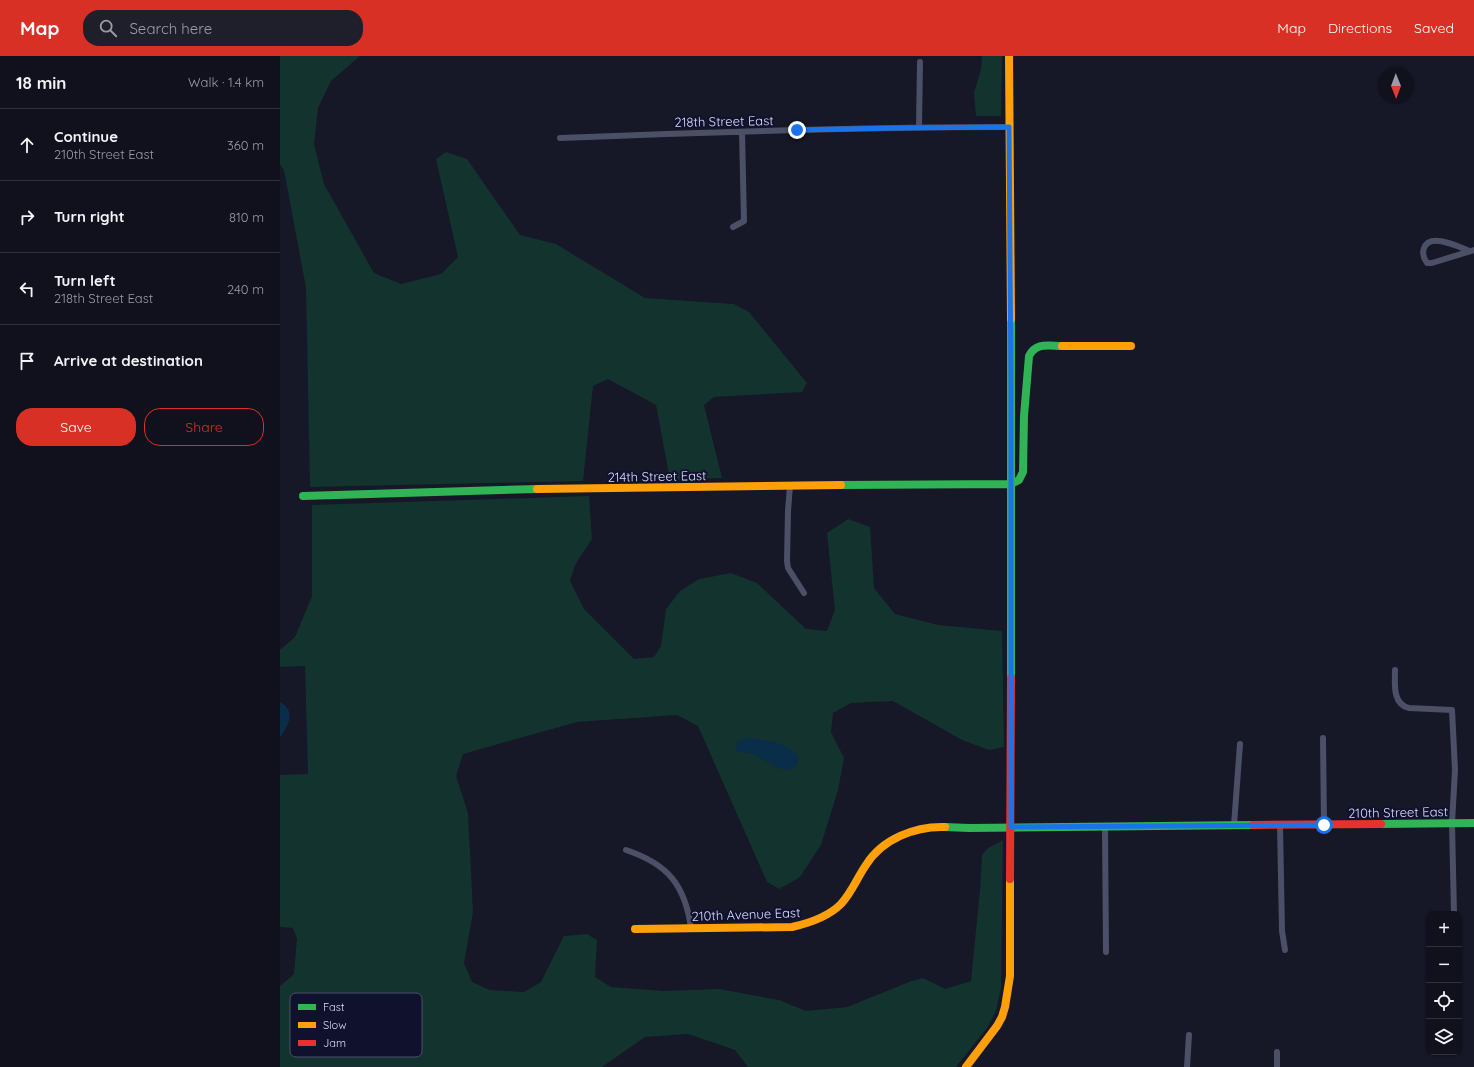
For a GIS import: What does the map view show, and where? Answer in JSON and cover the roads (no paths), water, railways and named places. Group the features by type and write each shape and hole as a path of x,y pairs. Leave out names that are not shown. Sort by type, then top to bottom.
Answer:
{"street":[{"path":"966,1067 997,1026 1002,1017 1010,976 1011,386 1009,56"},
{"path":"919,127 920,62"},
{"name":"218th Street East","path":"560,138 919,127 1009,127"},
{"path":"733,227 744,221 742,132"},
{"path":"1438,240 1472,250 1432,263 1427,263 1423,255 1425,246 1431,241 1438,240"},
{"path":"1011,484 1019,480 1022,472 1028,365 1029,357 1033,349 1038,346 1131,346"},
{"name":"214th Street East","path":"303,496 526,490 1011,484"},
{"path":"790,486 787,561 788,568 804,594"},
{"path":"1395,670 1397,697 1403,706 1409,708 1452,710 1455,772 1452,824 1454,911"},
{"path":"1324,738 1324,825"},
{"path":"1234,825 1240,744"},
{"name":"210th Street East","path":"1011,827 1474,823"},
{"path":"1280,825 1282,915 1285,950"},
{"name":"210th Avenue East","path":"635,929 792,927 805,924 827,915 838,907 851,891 869,861 902,835 922,828 942,826 969,828 1011,827"},
{"path":"1105,827 1106,952"},
{"path":"626,850 655,863 674,880 685,899 691,928"},
{"path":"1187,1067 1189,1035"},
{"path":"1277,1052 1277,1067"}],"water":[{"path":"280,702 288,709 289,718 286,728 280,737"},
{"path":"748,738 776,743 790,748 799,758 796,766 785,770 772,765 753,754 737,752 735,746 739,741"}]}
